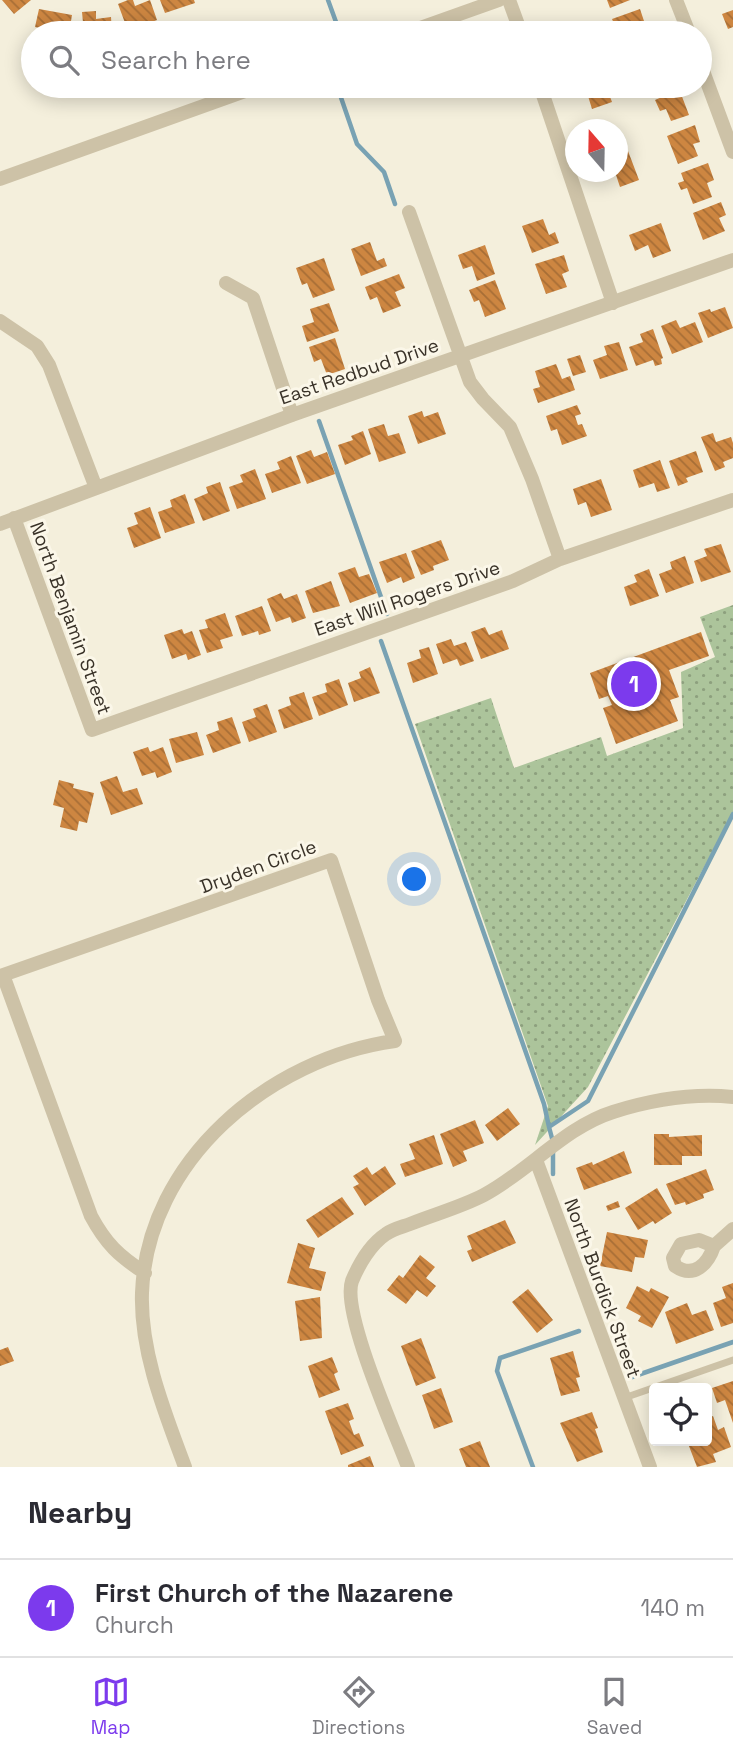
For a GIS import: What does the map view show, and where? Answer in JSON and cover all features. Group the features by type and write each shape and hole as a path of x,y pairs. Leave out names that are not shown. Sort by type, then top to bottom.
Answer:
{"street":[{"path":"440,21 499,0"},
{"path":"509,0 517,21"},
{"path":"676,0 684,21"},
{"path":"712,95 733,152"},
{"path":"0,179 226,98"},
{"path":"544,98 613,303"},
{"path":"410,212 470,382 510,427 532,479 560,559"},
{"name":"East Redbud Drive","path":"7,521 292,415 733,260"},
{"path":"226,283 253,298 292,415"},
{"path":"0,321 37,346 49,365 96,488"},
{"name":"East Will Rogers Drive","path":"92,730 513,581 560,559 733,500"},
{"name":"North Benjamin Street","path":"7,521 92,730"},
{"name":"Dryden Circle","path":"331,860 378,1000 396,1041 370,1044 290,1074 227,1118 179,1176 152,1233 145,1273 122,1258 103,1239 91,1216 3,975 331,860"},
{"path":"408,1467 355,1325 350,1298 352,1282 375,1243 388,1233 481,1196 509,1181 566,1135 611,1112 657,1101 712,1095 733,1097"},
{"name":"North Burdick Street","path":"536,1160 650,1467"},
{"path":"714,1246 733,1229"},
{"path":"145,1273 142,1293 147,1347 185,1467"}],"lane":[{"path":"623,1398 733,1360"}],"green space":[{"path":"733,605 733,812 588,1087 535,1145 548,1106 415,724 491,698 514,768 601,737 607,756 683,728 681,672 715,657 700,617"}],"building":[{"path":"2,0 31,0 14,14"},
{"path":"133,0 135,6 150,0 157,20 124,21 118,4"},
{"path":"160,0 194,0 195,3 165,13"},
{"path":"607,0 630,0 610,8"},
{"path":"39,9 72,15 71,21 36,21"},
{"path":"640,9 644,21 613,21 612,19"},
{"path":"733,10 733,27 728,29 722,14"},
{"path":"96,11 96,19 111,17 111,21 83,21 82,12"},
{"path":"589,98 610,98 612,102 592,109"},
{"path":"683,98 689,115 671,121 666,109 660,111 655,100"},
{"path":"695,125 700,142 693,144 698,156 678,164 667,136"},
{"path":"628,151 639,180 620,187 618,182 628,182"},
{"path":"708,163 714,180 707,183 712,197 693,204 687,188 681,190 678,183 684,181 681,173"},
{"path":"721,202 726,215 719,218 725,231 703,240 693,213"},
{"path":"543,219 549,235 555,232 559,243 532,253 522,226"},
{"path":"661,223 671,251 653,258 648,245 635,251 629,235"},
{"path":"370,242 377,261 384,258 387,266 361,276 351,249"},
{"path":"485,245 495,274 477,281 472,266 463,269 458,255"},
{"path":"564,255 569,271 562,274 567,287 546,294 535,264"},
{"path":"324,258 335,290 313,298 307,283 302,285 296,268"},
{"path":"399,274 405,288 395,292 401,306 383,313 377,297 370,300 365,287"},
{"path":"495,280 506,309 485,317 479,300 474,302 469,290"},
{"path":"329,303 339,331 307,342 302,326 314,322 310,309"},
{"path":"725,307 733,328 708,338 698,313"},
{"path":"676,320 680,328 695,322 703,342 672,354 661,326"},
{"path":"653,329 663,358 662,364 655,366 653,360 636,366 629,347 643,342 640,334"},
{"path":"335,338 345,369 327,375 321,359 314,362 309,347"},
{"path":"619,342 628,370 600,379 593,360 607,355 604,346"},
{"path":"580,355 586,372 573,376 567,359"},
{"path":"556,364 562,379 570,376 575,390 538,403 533,389 540,387 535,371"},
{"path":"577,405 581,414 575,416 587,436 562,445 557,429 551,431 546,416"},
{"path":"422,411 424,417 438,412 446,434 418,444 408,416"},
{"path":"384,424 388,436 399,433 406,453 379,462 368,429"},
{"path":"363,431 371,454 345,465 338,445 353,440 351,436"},
{"path":"713,433 716,442 731,437 733,443 733,458 723,462 725,467 715,471 701,437"},
{"path":"311,450 314,457 327,452 335,474 307,484 296,456"},
{"path":"696,451 703,472 686,478 688,482 678,486 669,461"},
{"path":"291,456 301,483 272,493 265,474 280,469 277,462"},
{"path":"660,460 670,488 657,492 654,483 639,488 633,470"},
{"path":"255,469 266,499 237,509 229,487 243,482 240,475"},
{"path":"601,479 612,510 591,517 586,502 578,505 573,489"},
{"path":"220,482 230,511 203,521 194,499 208,493 206,487"},
{"path":"185,494 195,523 165,533 158,512 172,507 170,500"},
{"path":"150,507 161,538 134,548 127,528 138,524 134,513"},
{"path":"441,540 449,560 433,566 434,570 421,575 411,551"},
{"path":"721,544 731,572 701,582 694,561 707,556 704,549"},
{"path":"406,553 415,578 403,583 401,577 387,583 379,562"},
{"path":"685,556 694,583 666,593 659,574 672,569 670,562"},
{"path":"355,567 359,577 369,574 377,593 350,603 338,573"},
{"path":"649,569 659,596 630,606 624,587 637,582 634,575"},
{"path":"331,581 340,606 313,613 305,591"},
{"path":"281,593 284,599 297,594 306,618 292,623 290,617 276,622 267,599"},
{"path":"262,606 271,631 259,635 258,631 242,636 235,616"},
{"path":"225,613 233,636 220,640 223,648 207,653 199,630 208,628 205,620"},
{"path":"485,627 489,635 502,630 509,649 481,659 471,632"},
{"path":"182,629 184,634 192,631 201,655 188,660 186,654 172,659 164,635"},
{"path":"701,632 709,656 669,670 679,697 670,700 678,721 616,744 603,708 612,705 608,696 599,699 590,673"},
{"path":"451,639 454,646 466,642 474,661 460,666 457,659 443,664 436,644"},
{"path":"429,647 438,674 413,683 407,663 421,658 419,650"},
{"path":"370,667 380,693 354,702 348,683 361,678 359,672"},
{"path":"339,679 348,705 319,716 312,697 327,692 325,684"},
{"path":"304,692 313,719 284,729 278,710 291,705 289,697"},
{"path":"267,704 277,732 249,742 242,722 256,717 253,709"},
{"path":"232,717 241,743 213,753 206,735 219,730 217,722"},
{"path":"197,732 204,755 176,763 169,739"},
{"path":"148,747 150,752 163,747 172,772 157,778 155,772 142,776 133,752"},
{"path":"117,776 123,792 137,788 143,804 111,815 100,782"},
{"path":"59,780 74,784 73,788 94,793 87,823 79,821 77,831 60,827 64,808 53,805"},
{"path":"508,1108 520,1124 497,1141 485,1125"},
{"path":"475,1120 484,1143 463,1151 467,1161 453,1167 440,1134"},
{"path":"654,1134 669,1134 669,1137 702,1135 702,1156 682,1156 682,1165 654,1165"},
{"path":"434,1135 443,1164 405,1177 400,1164 415,1159 409,1144"},
{"path":"624,1151 632,1173 584,1190 576,1168 592,1162 593,1165"},
{"path":"385,1166 396,1184 365,1206 353,1187 359,1184 353,1176 367,1167 372,1175"},
{"path":"706,1169 714,1190 703,1194 704,1198 686,1205 685,1202 675,1205 666,1184"},
{"path":"657,1188 672,1213 655,1224 653,1221 638,1230 625,1208"},
{"path":"342,1197 354,1214 318,1238 306,1220"},
{"path":"618,1201 620,1207 608,1211 606,1206"},
{"path":"505,1220 516,1243 472,1262 467,1251 472,1249 467,1236"},
{"path":"607,1232 648,1240 644,1258 635,1257 632,1272 600,1266"},
{"path":"298,1243 315,1248 309,1268 326,1272 321,1291 287,1283"},
{"path":"420,1255 435,1267 426,1278 436,1286 427,1297 417,1290 406,1304 387,1290 399,1275 403,1278"},
{"path":"733,1283 733,1323 721,1327 713,1303 726,1298 722,1287"},
{"path":"637,1286 649,1292 651,1288 669,1297 652,1328 638,1321 641,1316 626,1308"},
{"path":"528,1289 553,1320 537,1333 512,1302"},
{"path":"320,1297 322,1338 300,1341 295,1301"},
{"path":"687,1303 692,1315 706,1310 714,1330 676,1344 665,1312"},
{"path":"421,1338 436,1378 416,1386 401,1346"},
{"path":"8,1347 14,1361 0,1366 0,1350"},
{"path":"573,1351 580,1377 576,1378 580,1391 561,1396 550,1358"},
{"path":"332,1357 338,1372 334,1374 340,1390 319,1398 308,1366"},
{"path":"733,1381 733,1423 725,1400 717,1403 712,1388"},
{"path":"441,1388 453,1422 434,1429 422,1395"},
{"path":"348,1403 354,1419 349,1421 354,1435 359,1433 364,1446 341,1455 325,1411"},
{"path":"592,1412 603,1452 577,1462 560,1423"},
{"path":"712,1416 718,1430 724,1427 731,1447 713,1454 716,1462 697,1467 689,1446 712,1446"},
{"path":"480,1441 490,1467 466,1467 459,1449"},
{"path":"370,1456 374,1467 348,1467 348,1465"}],"waterway":[{"path":"328,0 336,21"},
{"path":"341,98 357,144 384,172 395,204"},
{"path":"319,421 387,614"},
{"path":"381,641 544,1104 549,1127"},
{"path":"553,1142 549,1127 588,1101 733,814"},
{"path":"553,1150 553,1174"},
{"path":"533,1467 497,1371 500,1358 579,1331"},
{"path":"632,1377 733,1342"}],"place":[{"name":"First Church of the Nazarene","path":"634,684"}]}
